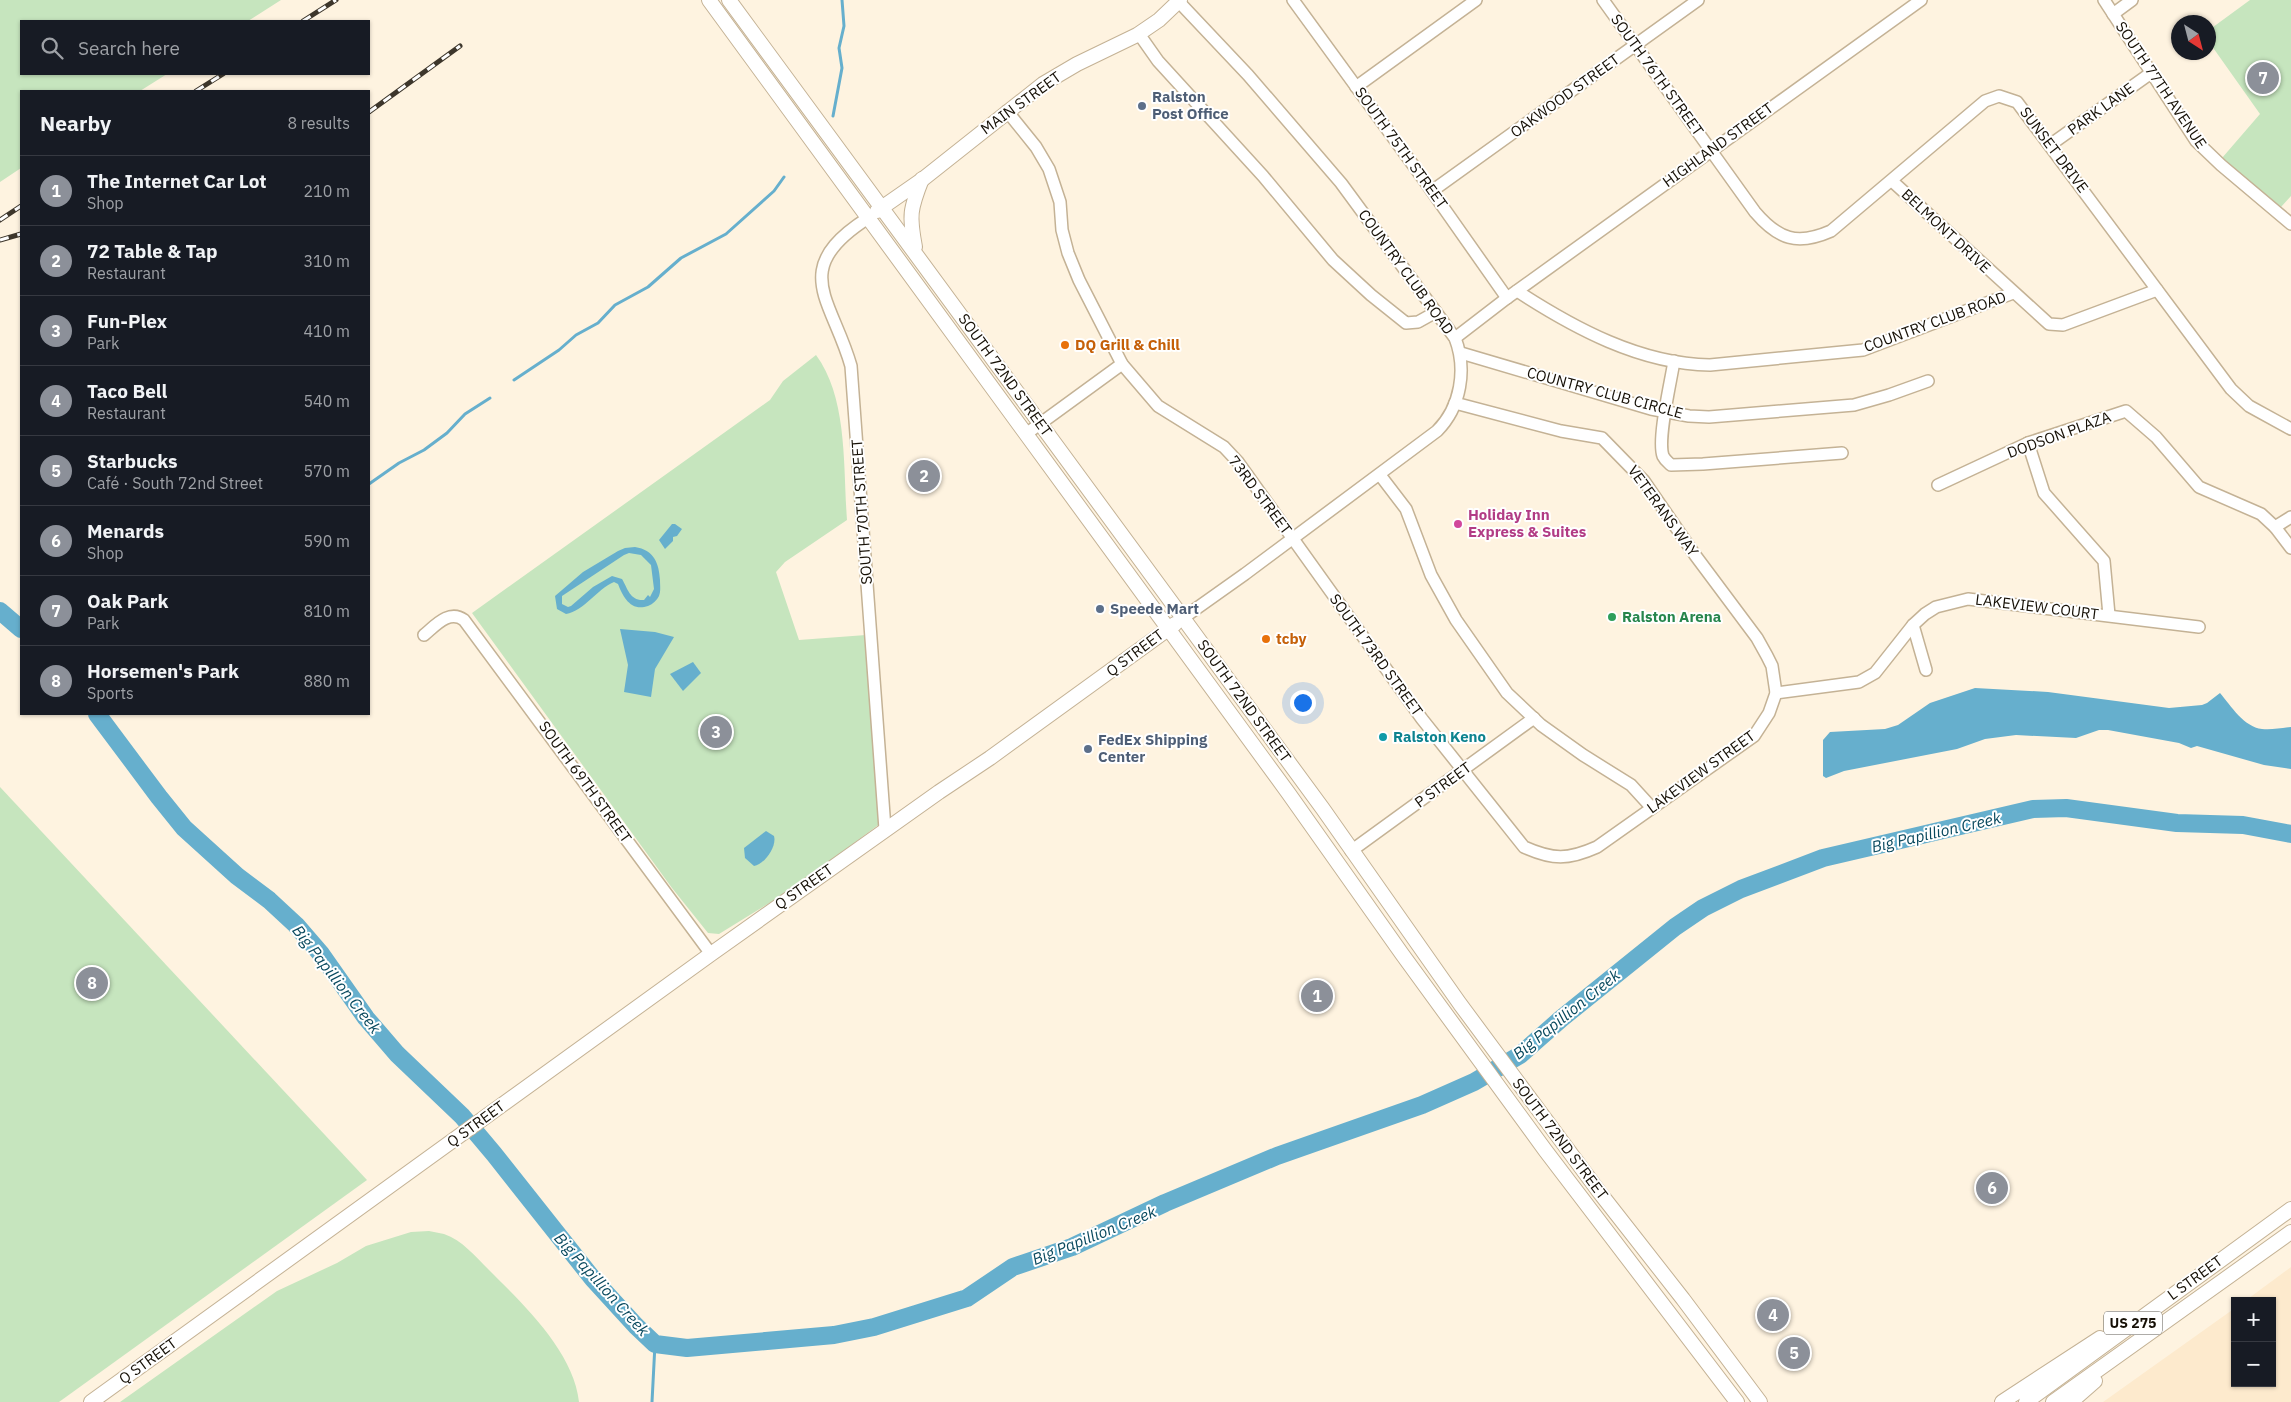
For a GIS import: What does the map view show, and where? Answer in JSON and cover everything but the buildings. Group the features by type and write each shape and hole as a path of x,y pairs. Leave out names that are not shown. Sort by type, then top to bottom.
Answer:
{"main road":[{"name":"SOUTH 72ND STREET","path":"709,0 1289,794 1462,1037 1738,1402"},
{"name":"SOUTH 72ND STREET","path":"729,0 883,207 1183,618 1478,1028 1760,1402"},
{"name":"MAIN STREET","path":"868,218 1059,73 1139,34 1159,20 1180,1"},
{"path":"916,253 910,223 910,211 923,178"},
{"name":"Q STREET","path":"91,1402 711,954 886,829 990,758 1183,618"},
{"path":"1289,794 1307,804 1340,847 1346,851 1351,851"},
{"name":"L STREET","path":"2026,1402 2291,1209"},
{"name":"L STREET","path":"2052,1402 2291,1232"},
{"path":"2002,1402 2092,1342 2150,1311"},
{"path":"2071,1402 2154,1329"}],"street":[{"name":"SOUTH 75TH STREET","path":"1293,0 1432,191 1512,294"},
{"path":"1356,87 1476,0"},
{"name":"SOUTH 76TH STREET","path":"1603,0 1711,150"},
{"name":"OAKWOOD STREET","path":"1432,191 1698,0"},
{"name":"SOUTH 77TH AVENUE","path":"2104,0 2190,132 2204,150 2291,224"},
{"path":"2113,14 2132,0"},
{"name":"COUNTRY CLUB ROAD","path":"1180,1 1248,75 1341,183 1455,338 1512,294 1592,335 1674,361 1710,364 1863,350 2013,293"},
{"name":"HIGHLAND STREET","path":"1512,294 1916,1"},
{"path":"1139,34 1158,62 1228,136 1350,277 1406,322 1418,322 1436,312"},
{"name":"PARK LANE","path":"2050,145 2151,73"},
{"name":"SUNSET DRIVE","path":"1711,150 1766,225 1784,236 1796,239 1817,237 1831,231 1990,98 2008,97 2017,102 2238,396 2262,414 2291,429"},
{"name":"73RD STREET","path":"1007,111 1036,148 1049,169 1060,202 1062,230 1068,253 1079,280 1122,364 1158,406 1224,447 1238,462 1293,539"},
{"name":"BELMONT DRIVE","path":"1892,181 2043,320 2056,326 2157,290"},
{"name":"SOUTH 70TH STREET","path":"868,218 842,237 835,245 826,262 822,280 823,296 851,366 886,829"},
{"name":"Q STREET","path":"1183,618 1380,475 1437,431 1455,403 1462,366 1461,353 1455,338"},
{"name":"COUNTRY CLUB CIRCLE","path":"1461,353 1617,399 1665,411 1709,416 1854,404 1889,396 1928,382"},
{"path":"1674,361 1665,411 1662,450 1663,457 1672,465 1842,453"},
{"path":"1026,434 1122,364"},
{"name":"VETERANS WAY","path":"1455,403 1561,431 1602,438 1619,453 1644,481 1757,638 1772,666 1776,693"},
{"name":"DODSON PLAZA","path":"1938,485 2028,443 2126,410 2156,437 2199,486 2261,514 2275,527"},
{"path":"2028,443 2044,493 2104,561 2109,616"},
{"path":"1380,475 1406,509 1431,576 1456,620 1508,693 1534,718 1583,755 1631,785 1652,808"},
{"path":"2291,517 2275,527 2291,548"},
{"name":"SOUTH 73RD STREET","path":"1293,539 1361,636 1463,771 1524,847 1542,855"},
{"name":"LAKEVIEW COURT","path":"1776,693 1859,682 1875,673 1913,625 1936,607 1968,599 2199,627"},
{"name":"SOUTH 69TH STREET","path":"424,635 447,617 460,617 470,628 711,954"},
{"path":"1913,625 1926,670"},
{"name":"LAKEVIEW STREET","path":"1542,855 1557,858 1578,855 1596,847 1754,736 1769,714 1776,693"},
{"name":"P STREET","path":"1351,851 1534,718"}],"shaded area":[{"path":"2291,1267 2291,1402 2103,1402 2231,1311 2231,1387 2276,1387 2276,1297 2250,1297"}],"green space":[{"path":"0,0 281,0 250,20 20,20 20,75 165,75 142,90 20,90 20,169 0,182"},
{"path":"2250,0 2291,0 2291,196 2281,207 2222,158 2260,114 2216,52 2216,25"},
{"path":"816,355 834,391 839,412 844,456 847,520 785,562 776,572 799,640 866,635 881,823 792,889 719,934 708,933 672,888 472,613 770,400 783,381"},
{"path":"0,787 367,1180 59,1402 0,1402"},
{"path":"429,1231 444,1234 463,1245 517,1298 545,1330 568,1365 575,1383 579,1402 120,1402 277,1291 337,1263 366,1246 411,1232"}],"water":[{"path":"672,524 682,529 677,536 673,537 673,541 665,549 659,540"},
{"path":"635,547 647,551 657,563 660,592 655,602 642,607 632,605 622,594 618,584 614,582 573,612 566,614 557,609 555,596 583,572 625,548","holes":["629,553 641,555 651,565 654,589 650,597 648,595 644,600 636,599 630,594 622,579 612,576 593,587 571,606 568,607 562,604 562,596 624,555"]},
{"path":"620,629 655,632 674,637 655,669 651,697 624,692 628,665"},
{"path":"693,662 701,673 683,691 670,674"},
{"path":"1975,688 2048,692 2169,708 2202,705 2220,693 2238,715 2255,727 2269,729 2291,727 2291,769 2264,765 2197,746 2191,748 2179,743 2099,730 2076,738 2016,735 1985,739 1957,749 1844,771 1826,778 1823,776 1823,740 1830,732 1885,729 1898,725 1930,703"},
{"path":"766,831 774,836 774,845 766,858 754,866 745,858 744,848"}],"waterway":[{"path":"833,116 842,68 839,48 844,26 842,0"},
{"path":"514,380 559,350 576,335 598,323 615,305 648,287 681,258 726,234 774,191 784,177"},
{"path":"370,483 399,463 424,450 447,433 465,414 490,398"},
{"name":"Big Papillion Creek","path":"0,611 20,628"},
{"name":"Big Papillion Creek","path":"98,715 184,828 237,876 269,900 296,925 321,954 366,1018 397,1054 462,1116 593,1279 636,1326 655,1344 687,1348 834,1335 874,1327 967,1298 1013,1267 1072,1247 1165,1203 1277,1156 1422,1105 1474,1082 1520,1055 1562,1018 1675,927 1703,908 1741,889 1823,858 2033,809 2066,808 2177,823 2243,825 2291,834"},
{"path":"652,1402 655,1344"}],"railway":[{"path":"305,20 336,0"},
{"path":"370,111 460,46"},
{"path":"198,90 221,75"},
{"path":"0,220 20,207"},
{"path":"0,240 20,234"}],"place":[{"name":"Oak Park","path":"2263,78"},
{"name":"Ralston Post Office","path":"1142,106"},
{"name":"DQ Grill & Chill","path":"1065,345"},
{"name":"72 Table & Tap","path":"924,476"},
{"name":"Holiday Inn Express & Suites","path":"1458,524"},
{"name":"Speede Mart","path":"1100,609"},
{"name":"Ralston Arena","path":"1612,617"},
{"name":"tcby","path":"1266,639"},
{"name":"Fun-Plex","path":"716,732"},
{"name":"Ralston Keno","path":"1383,737"},
{"name":"FedEx Shipping Center","path":"1088,749"},
{"name":"Horsemen's Park","path":"92,983"},
{"name":"The Internet Car Lot","path":"1317,996"},
{"name":"Menards","path":"1992,1188"},
{"name":"Taco Bell","path":"1773,1315"},
{"name":"Starbucks","path":"1794,1353"}]}
